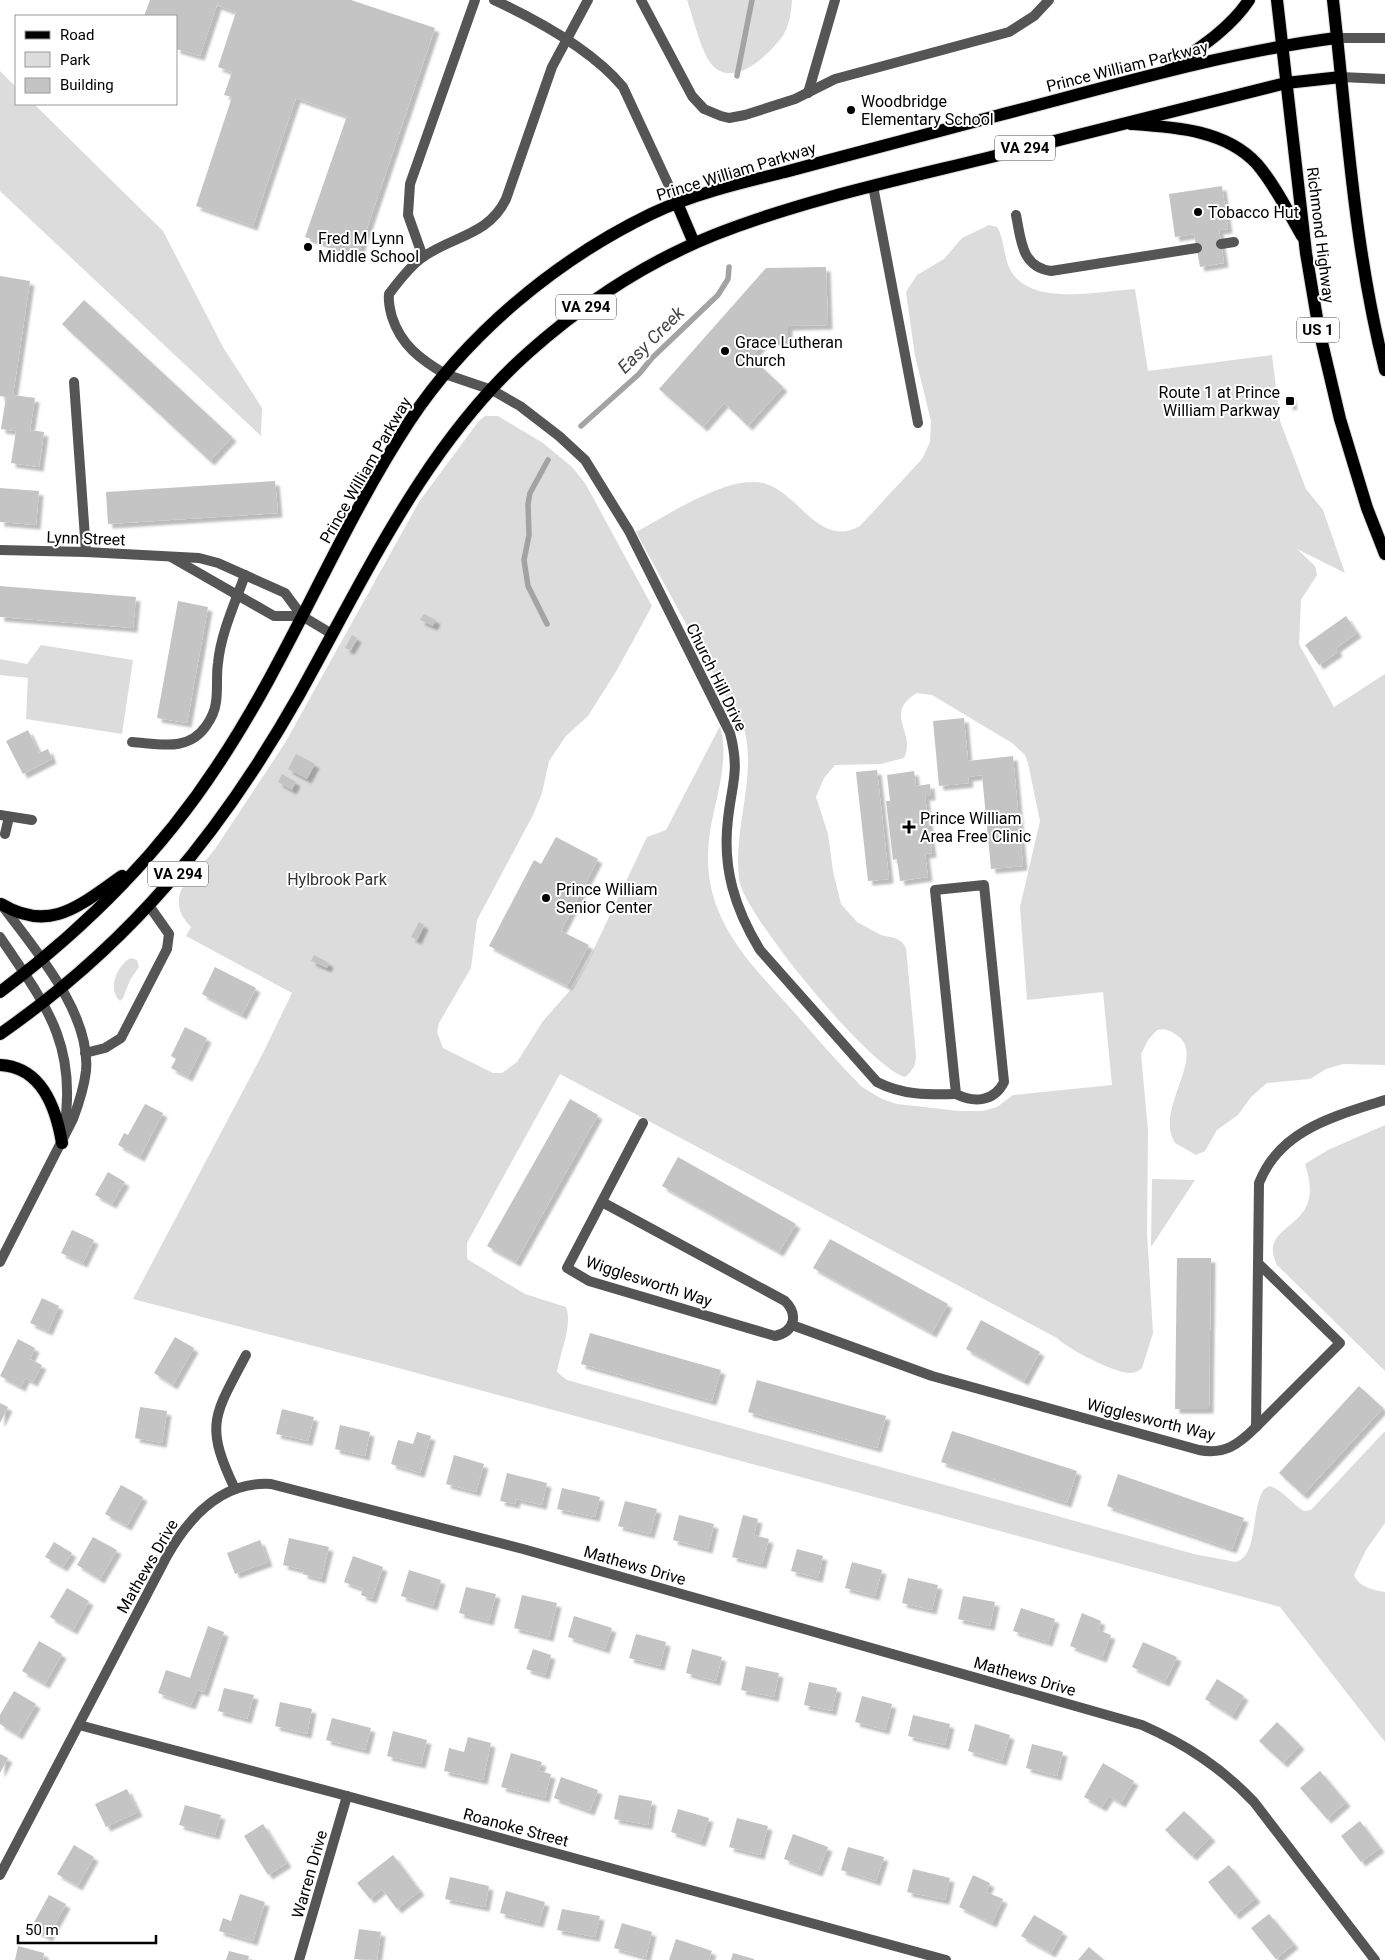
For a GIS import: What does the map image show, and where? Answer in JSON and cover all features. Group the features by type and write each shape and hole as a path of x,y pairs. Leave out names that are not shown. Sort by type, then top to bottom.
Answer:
{"main road":[{"path":"1164,73 1214,37 1237,16 1249,0"},
{"name":"Richmond Highway","path":"1277,0 1304,240 1314,304 1331,386 1368,508 1385,554"},
{"path":"1333,0 1360,246 1372,316 1385,370"},
{"name":"Prince William Parkway","path":"0,992 41,959 112,895 192,803 219,764 395,445 445,374 488,327 550,276 598,243 652,214 677,203 752,180 1164,73 1282,45 1336,38"},
{"name":"VA 294","path":"0,1034 92,964 150,907 186,865 226,812 272,741 400,513 428,470 492,390 527,354 570,318 620,283 694,243 779,213 873,186 1119,123 1286,83 1341,77"},
{"path":"1119,123 1211,135 1233,145 1248,155 1264,174 1304,240"},
{"path":"677,203 694,243"},
{"path":"1,903 27,914 60,915 71,910 140,864"},
{"path":"0,1065 17,1068 27,1073 42,1087 52,1104 62,1143"}],"street":[{"path":"423,257 408,215 408,196 475,0"},
{"path":"494,0 566,40 601,66 623,87 677,203"},
{"name":"Church Hill Drive","path":"588,0 547,77 506,198 498,214 479,229 423,257 393,288 388,301 402,340 421,360 445,374 492,390 520,406 559,436 585,460 596,476 629,532 730,733 735,754 736,775 728,818 726,845 728,873 735,900 746,926 760,950 877,1082 888,1088 926,1095 956,1094 974,1100 986,1099 998,1092 1004,1082 984,885 935,890 956,1094"},
{"path":"640,0 692,96 704,109 729,118 787,102 835,79 1009,32 1038,12 1048,0"},
{"path":"808,93 835,0"},
{"path":"1036,0 1038,12"},
{"path":"1336,38 1385,38"},
{"path":"1341,77 1385,79"},
{"path":"873,186 918,423"},
{"path":"1016,215 1025,255 1036,267 1043,270 1197,248"},
{"path":"1221,244 1234,242"},
{"path":"74,382 86,552"},
{"name":"Lynn Street","path":"0,550 199,558 286,593 302,616 332,634"},
{"name":"Lynn Street","path":"171,557 274,616 302,616"},
{"path":"132,742 175,746 184,744 203,730 210,720 216,704 218,663 245,575"},
{"path":"5,834 4,816 32,820"},
{"path":"0,1262 62,1143 80,1099 86,1069 85,1053 75,1016 61,988 1,903"},
{"path":"85,1053 105,1048 121,1038 167,949 170,937 160,919 150,907"},
{"path":"0,937 44,1002 53,1019 64,1059 67,1102 62,1143"},
{"path":"1256,1427 1259,1183 1273,1158 1291,1140 1319,1122 1344,1112 1385,1100"},
{"name":"Wigglesworth Way","path":"643,1123 567,1268 589,1281 775,1336 784,1334 792,1325 932,1376 1200,1450 1214,1452 1228,1450 1241,1443 1340,1343 1258,1263"},
{"path":"602,1202 785,1301 791,1307 794,1316 792,1325"},
{"path":"235,1489 218,1450 215,1429 221,1404 246,1355"},
{"name":"Mathews Drive","path":"0,1876 182,1530 205,1506 235,1489 254,1484 280,1485 656,1586 1142,1725 1174,1739 1203,1756 1235,1782 1254,1802 1375,1960"},
{"name":"Roanoke Street","path":"78,1725 346,1796 946,1960"},
{"name":"Warren Drive","path":"299,1960 346,1796"}],"green space":[{"path":"687,0 792,0 788,26 778,42 752,66 731,73 721,72 708,59"},
{"path":"0,71 15,86 15,105 35,105 163,231 223,347 262,408 261,436 0,191"},
{"name":"Hylbrook Park","path":"989,225 997,227 1000,232 1011,271 1021,282 1034,289 1050,293 1086,294 1135,289 1148,371 1272,355 1280,421 1306,489 1323,510 1345,573 1297,549 1315,566 1317,575 1301,600 1299,644 1334,707 1385,674 1385,1065 1343,1064 1326,1069 1310,1079 1267,1083 1251,1097 1238,1115 1217,1130 1205,1151 1196,1155 1175,1143 1170,1129 1171,1114 1185,1068 1187,1055 1184,1043 1175,1034 1164,1029 1157,1030 1148,1040 1141,1054 1148,1130 1147,1232 1153,1333 1142,1368 1134,1372 1128,1373 1112,1369 1080,1354 1057,1338 560,1074 467,1243 467,1259 525,1294 566,1307 568,1314 567,1331 557,1372 567,1380 1194,1554 1236,1562 1243,1558 1248,1551 1257,1508 1264,1489 1270,1486 1275,1488 1304,1511 1311,1510 1385,1431 1385,1523 1366,1550 1354,1575 1363,1585 1385,1592 1385,1742 1280,1607 387,1365 133,1299 264,1051 292,993 186,936 191,927 184,919 180,910 181,890 215,849 285,743 419,502 478,422 485,416 498,416 543,443 572,467 585,483 652,606 617,670 588,716 566,736 549,761 542,793 533,815 477,920 471,968 439,1023 437,1032 443,1048 493,1073 502,1073 517,1062 543,1021 573,987 591,955 647,837 666,830 720,726 723,742 722,773 709,837 708,853 709,878 723,921 747,959 862,1087 882,1099 897,1104 959,1111 983,1111 997,1107 1013,1095 1112,1085 1103,992 1027,1000 1020,907 1040,821 1025,755 1012,743 932,695 917,693 902,708 902,724 907,740 904,758 881,764 835,765 824,778 816,797 828,834 833,871 841,904 857,922 881,935 895,938 902,942 906,948 916,1055 915,1065 912,1070 905,1077 888,1068 865,1048 811,988 762,924 746,897 739,879 739,842 748,768 745,732 636,532 678,508 710,493 741,483 755,482 769,485 783,493 806,514 831,530 845,531 860,526 922,459 930,442 931,421 915,356 906,292 917,275 944,259 962,238"},
{"path":"41,645 133,660 122,734 26,719 28,678 0,675 0,659 27,664"},
{"path":"131,958 137,960 139,967 130,980 120,1001 114,990 115,978 126,961"},
{"path":"1385,1125 1385,1371 1277,1265 1273,1254 1277,1237 1304,1211 1308,1202 1310,1183 1305,1164 1328,1150"},
{"path":"1152,1179 1195,1180 1151,1247"}],"building":[{"path":"150,0 351,0 435,28 358,255 305,237 347,116 296,98 253,226 196,206 232,97 224,95 232,72 218,67 236,12 217,5 200,56 178,50 178,15 144,15"},
{"name":"Tobacco Hut","path":"1222,186 1228,229 1219,230 1224,263 1200,267 1194,234 1175,237 1169,194"},
{"name":"Grace Lutheran Church","path":"826,267 828,325 788,326 788,340 765,341 751,357 783,387 748,426 724,403 703,427 659,389 766,268"},
{"path":"0,276 30,281 13,395 35,398 30,430 44,432 39,467 11,463 16,431 1,429 6,397 0,396"},
{"path":"84,300 232,437 210,461 62,324"},
{"path":"1291,396 1293,405 1289,406 1286,397"},
{"path":"275,481 278,513 108,524 106,492"},
{"path":"0,488 39,491 36,525 0,522"},
{"path":"0,586 136,597 133,628 0,617"},
{"path":"178,601 208,607 187,723 157,718"},
{"path":"424,614 436,620 433,626 420,620"},
{"path":"1346,616 1357,633 1336,648 1338,652 1319,665 1305,645"},
{"path":"352,635 357,638 350,650 345,648"},
{"path":"964,718 968,761 1013,756 1023,866 991,869 982,775 968,777 969,783 939,786 933,721"},
{"path":"28,730 39,753 48,749 52,759 23,774 6,741"},
{"path":"296,754 315,764 307,779 288,769"},
{"path":"877,770 889,879 868,881 856,772"},
{"name":"Prince William Area Free Clinic","path":"914,771 916,786 930,784 931,796 925,796 932,853 925,854 928,877 900,881 897,859 893,860 886,801 890,801 887,775"},
{"path":"282,774 296,782 292,790 278,782"},
{"name":"Prince William Senior Center","path":"556,837 598,859 561,931 589,945 567,986 489,946 534,860 541,864"},
{"path":"419,922 424,925 417,940 411,937"},
{"path":"314,955 329,963 327,968 311,961"},
{"path":"215,967 256,988 242,1015 202,994"},
{"path":"185,1027 207,1038 188,1077 171,1068 176,1059 171,1056"},
{"path":"570,1099 598,1115 516,1262 487,1246"},
{"path":"145,1104 163,1113 140,1157 118,1145 124,1133 128,1135"},
{"path":"678,1157 796,1224 779,1252 662,1186"},
{"path":"108,1172 125,1182 112,1204 95,1195"},
{"path":"72,1230 94,1240 83,1263 61,1253"},
{"path":"830,1239 948,1304 932,1333 813,1268"},
{"path":"1177,1258 1211,1258 1209,1409 1175,1409"},
{"path":"42,1298 59,1306 48,1331 30,1323"},
{"path":"981,1320 1040,1352 1024,1381 966,1349"},
{"path":"590,1333 721,1370 712,1401 581,1364"},
{"path":"175,1337 194,1348 173,1385 154,1373"},
{"path":"18,1339 35,1348 30,1359 42,1365 33,1382 25,1378 21,1387 0,1376"},
{"path":"757,1380 886,1416 877,1448 748,1412"},
{"path":"1359,1386 1383,1408 1303,1495 1279,1473"},
{"path":"0,1403 8,1407 0,1423"},
{"path":"140,1407 167,1411 162,1443 135,1438"},
{"path":"282,1409 314,1417 308,1441 276,1434"},
{"path":"340,1425 370,1432 365,1456 335,1449"},
{"path":"952,1431 1077,1471 1067,1503 941,1462"},
{"path":"417,1432 431,1436 420,1473 391,1464 398,1440 413,1444"},
{"path":"454,1455 484,1464 476,1492 446,1484"},
{"path":"507,1473 547,1483 542,1505 516,1499 515,1504 500,1501"},
{"path":"1118,1474 1244,1518 1232,1549 1107,1506"},
{"path":"121,1485 143,1497 127,1526 105,1514"},
{"path":"562,1488 600,1497 595,1517 557,1509"},
{"path":"625,1501 657,1509 650,1534 618,1526"},
{"path":"679,1515 714,1524 708,1549 673,1540"},
{"path":"743,1515 758,1519 754,1535 769,1539 762,1564 732,1557"},
{"path":"93,1537 117,1550 100,1579 77,1565"},
{"path":"289,1538 329,1547 321,1579 303,1574 304,1570 283,1565"},
{"path":"260,1540 268,1562 235,1574 227,1553"},
{"path":"54,1542 72,1553 63,1567 45,1557"},
{"path":"797,1549 823,1556 818,1578 791,1571"},
{"path":"353,1556 383,1567 372,1599 361,1595 363,1589 344,1582"},
{"path":"852,1562 882,1570 875,1596 845,1588"},
{"path":"409,1570 441,1580 433,1606 401,1596"},
{"path":"908,1578 938,1585 932,1610 902,1603"},
{"path":"466,1587 496,1594 489,1621 459,1613"},
{"path":"67,1588 89,1601 73,1630 50,1617"},
{"path":"522,1595 557,1603 549,1637 514,1628"},
{"path":"963,1596 995,1602 990,1626 958,1619"},
{"path":"1021,1608 1055,1619 1048,1642 1013,1631"},
{"path":"1082,1613 1101,1621 1098,1630 1111,1635 1102,1658 1070,1646"},
{"path":"574,1616 612,1628 605,1649 568,1637"},
{"path":"208,1626 224,1632 204,1692 197,1690 191,1705 158,1693 166,1670 190,1678"},
{"path":"636,1634 666,1642 660,1666 629,1658"},
{"path":"39,1641 62,1654 45,1684 22,1671"},
{"path":"1143,1642 1177,1657 1165,1682 1132,1667"},
{"path":"533,1649 551,1655 545,1675 526,1669"},
{"path":"692,1649 722,1657 716,1681 686,1673"},
{"path":"746,1666 779,1673 774,1697 741,1690"},
{"path":"1217,1679 1244,1696 1232,1716 1205,1699"},
{"path":"809,1682 837,1688 832,1711 804,1705"},
{"path":"224,1688 254,1695 247,1719 218,1711"},
{"path":"14,1691 36,1704 18,1735 0,1724 0,1715"},
{"path":"862,1696 892,1704 885,1730 855,1722"},
{"path":"280,1702 312,1709 307,1734 275,1726"},
{"path":"913,1715 950,1724 945,1745 908,1736"},
{"path":"332,1718 371,1728 365,1750 326,1740"},
{"path":"1277,1722 1300,1745 1283,1763 1259,1741"},
{"path":"975,1724 1010,1735 1002,1761 968,1751"},
{"path":"393,1731 427,1740 421,1764 387,1756"},
{"path":"468,1737 491,1743 483,1780 444,1771 449,1748 464,1752"},
{"path":"1032,1744 1063,1752 1057,1776 1026,1768"},
{"path":"511,1753 542,1762 539,1771 551,1774 545,1798 501,1787"},
{"path":"0,1754 8,1758 0,1773"},
{"path":"1103,1763 1134,1781 1121,1803 1109,1796 1102,1807 1084,1797"},
{"path":"1320,1771 1346,1802 1327,1819 1300,1788"},
{"path":"561,1777 598,1790 590,1811 554,1798"},
{"path":"127,1789 138,1812 106,1827 95,1804"},
{"path":"619,1795 652,1801 648,1825 614,1819"},
{"path":"185,1805 221,1815 215,1835 179,1825"},
{"path":"678,1809 709,1818 701,1842 671,1832"},
{"path":"1184,1811 1211,1837 1192,1856 1165,1830"},
{"path":"737,1818 768,1826 760,1855 729,1847"},
{"path":"1360,1821 1380,1848 1361,1862 1341,1836"},
{"path":"263,1824 287,1863 268,1875 244,1836"},
{"path":"793,1834 828,1847 818,1872 784,1859"},
{"path":"74,1845 94,1857 78,1886 57,1874"},
{"path":"848,1847 884,1857 876,1881 841,1870"},
{"path":"393,1855 420,1891 397,1909 382,1889 370,1899 357,1883"},
{"path":"1229,1865 1256,1898 1235,1915 1208,1882"},
{"path":"913,1869 950,1878 945,1900 907,1892"},
{"path":"973,1875 990,1883 986,1892 1003,1899 992,1923 959,1907"},
{"path":"450,1877 489,1886 485,1907 445,1899"},
{"path":"506,1891 545,1902 539,1923 500,1913"},
{"path":"240,1894 265,1902 253,1941 219,1931 223,1918 231,1921"},
{"path":"49,1895 66,1904 48,1937 31,1928"},
{"path":"562,1909 600,1916 595,1937 557,1930"},
{"path":"1269,1914 1294,1944 1276,1959 1251,1928"},
{"path":"1034,1915 1063,1932 1051,1953 1021,1936"},
{"path":"622,1923 652,1932 646,1957 614,1948"},
{"path":"359,1929 381,1932 377,1960 354,1959"},
{"path":"676,1939 712,1951 709,1960 669,1960"},
{"path":"18,1946 44,1953 43,1960 15,1960"},
{"path":"1089,1947 1104,1960 1078,1960"},
{"path":"229,1951 249,1956 248,1960 226,1960"},
{"path":"733,1953 754,1959 754,1960 731,1960"}],"waterway":[{"name":"Easy Creek","path":"737,76 752,0"},
{"name":"Easy Creek","path":"581,426 639,374 652,358 718,295 728,279 729,267"},
{"name":"Easy Creek","path":"547,624 528,586 524,560 529,535 528,504 530,493 548,460"}],"place":[{"name":"Woodbridge Elementary School","path":"851,110"},
{"name":"Tobacco Hut","path":"1198,212"},
{"name":"Fred M Lynn Middle School","path":"308,247"},
{"name":"Grace Lutheran Church","path":"725,351"},
{"name":"Route 1 at Prince William Parkway","path":"1290,401"},
{"name":"Prince William Area Free Clinic","path":"909,827"},
{"name":"Prince William Senior Center","path":"546,898"}]}
